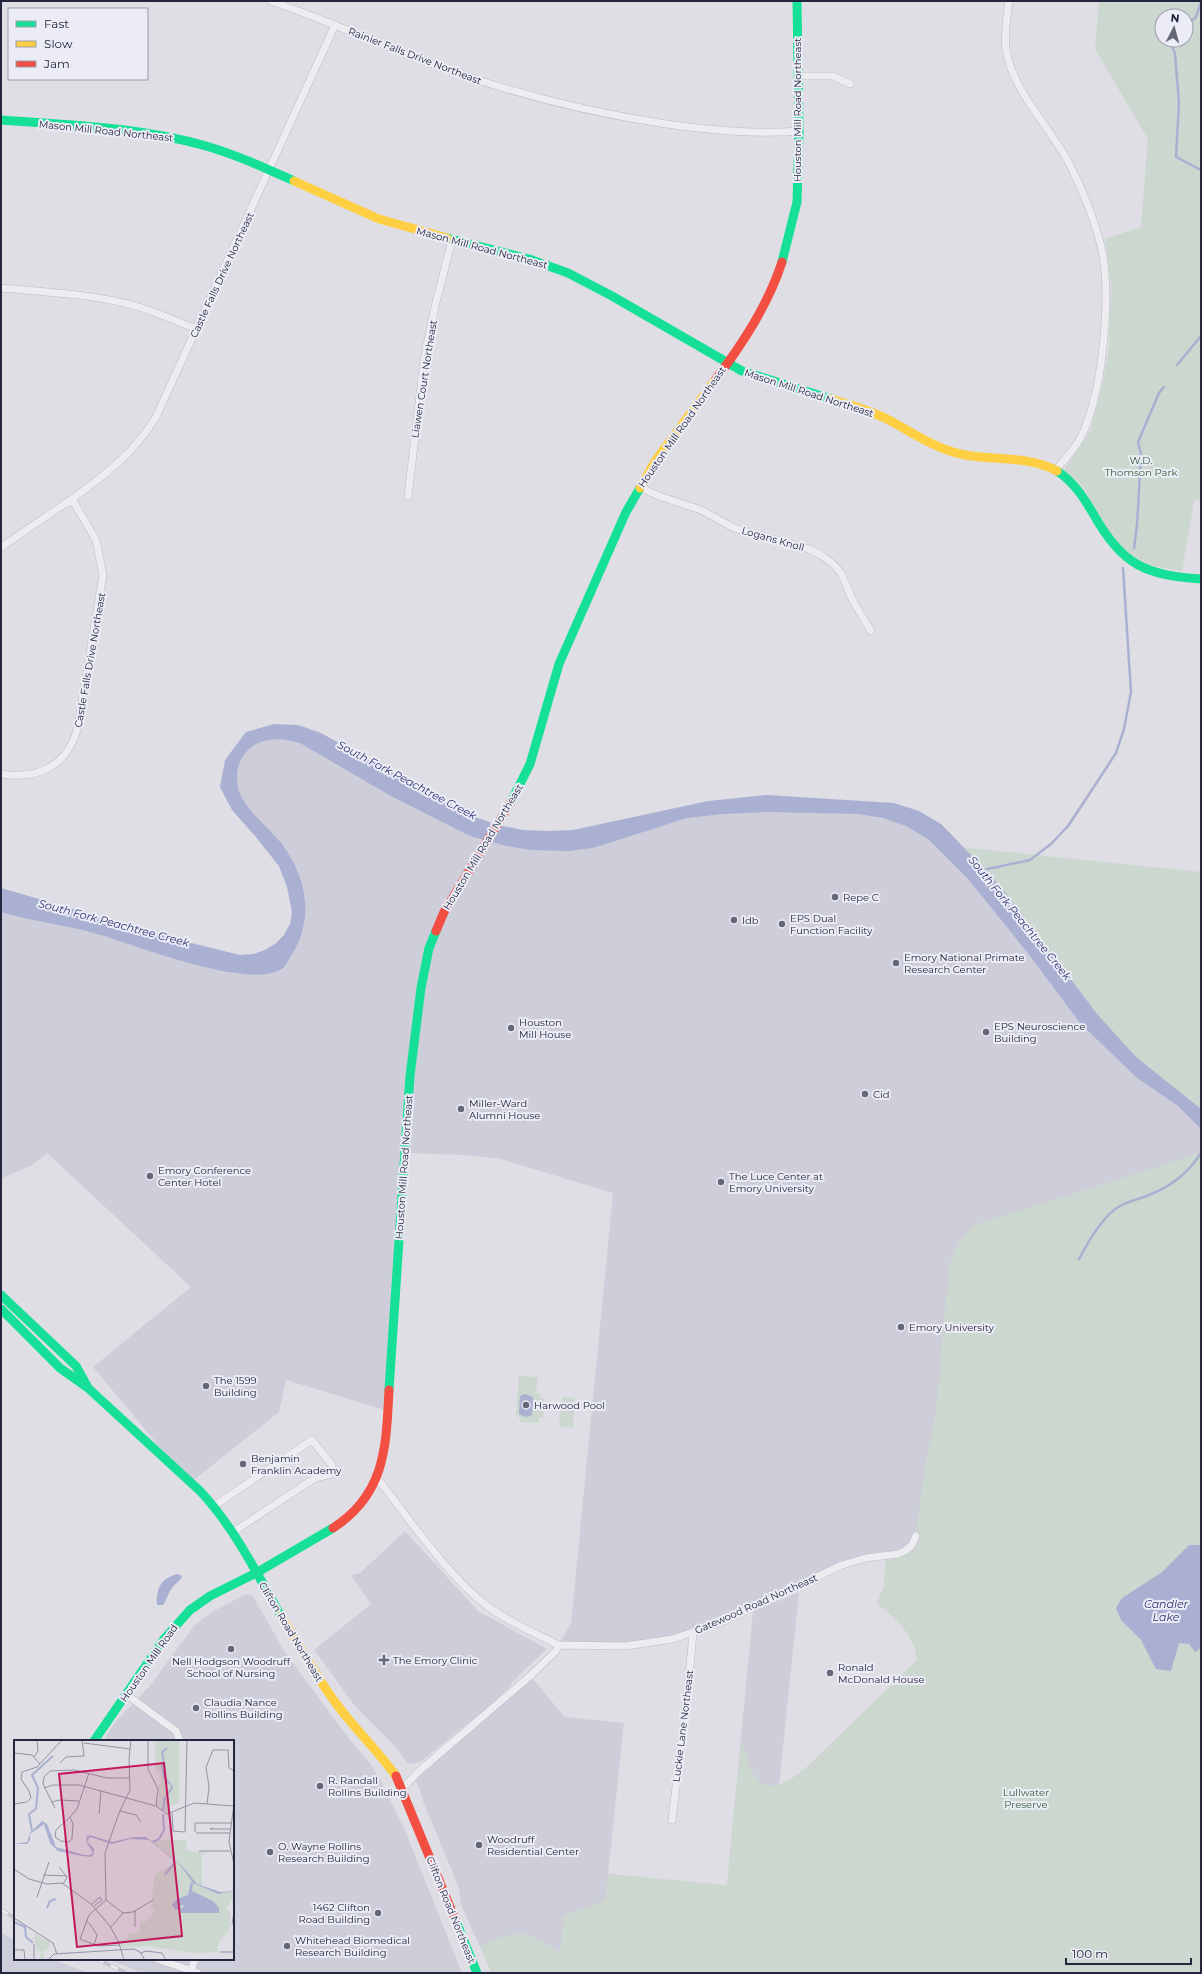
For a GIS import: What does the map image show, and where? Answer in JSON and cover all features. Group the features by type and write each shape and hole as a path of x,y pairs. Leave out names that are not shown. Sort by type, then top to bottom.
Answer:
{"street":[{"name":"Rainier Falls Drive Northeast","path":"271,1 469,77 567,105 629,118 691,128 737,131 799,131"},
{"name":"Houston Mill Road Northeast","path":"256,1573 346,1519 368,1494 377,1478 386,1443 409,1087 421,988 434,936 444,912 469,868 507,809 530,764 559,664 626,512 639,487 656,460 727,364 764,307 783,261 797,202 799,131 797,1"},
{"path":"1009,1 1006,48 1009,63 1013,73 1030,102 1069,163 1090,208 1101,248 1106,281 1102,347 1097,390 1085,430 1056,470"},
{"name":"Castle Falls Drive Northeast","path":"1,547 72,499 118,464 148,430 172,384 335,25"},
{"path":"798,76 833,76 850,84"},
{"name":"Mason Mill Road Northeast","path":"1,120 133,132 176,139 206,146 269,171 371,216 452,240 531,260 567,273 600,290 727,364 762,379 874,413 951,452 967,456 1024,459 1056,470 1080,490 1109,540 1128,559 1157,573 1177,578 1201,579"},
{"name":"Liawen Court Northeast","path":"408,496 424,361 435,306 452,240"},
{"path":"1,288 64,293 108,300 136,306 196,329"},
{"name":"Logans Knoll","path":"639,487 659,496 706,512 734,528 809,549 821,555 841,573 853,601 871,631"},
{"name":"Castle Falls Drive Northeast","path":"1,774 28,775 48,769 69,751 76,737 103,575 96,540 72,499"},
{"name":"Clifton Road Northeast","path":"1,1295 76,1366 88,1388"},
{"name":"Clifton Road Northeast","path":"1,1309 60,1368 88,1388 191,1482 214,1506 233,1532 315,1674 339,1707 383,1758 396,1776 477,1973"},
{"path":"214,1506 312,1440 332,1465 330,1474 316,1478 233,1532"},
{"path":"377,1478 447,1565 473,1594 494,1611 558,1645 556,1651 530,1676 418,1772 402,1789"},
{"name":"Gatewood Road Northeast","path":"558,1645 625,1646 655,1643 693,1633 724,1621 842,1565 866,1558 905,1552 912,1545 916,1536"},
{"name":"Houston Mill Road","path":"95,1740 164,1639 190,1610 210,1596 256,1573"},
{"name":"Luckie Lane Northeast","path":"672,1820 688,1689 693,1633"},
{"path":"127,1695 176,1731 180,1740"},
{"path":"160,1960 198,1973"},
{"path":"190,1971 195,1960"}],"shaded area":[{"name":"Emory University","path":"283,734 431,805 549,842 680,812 829,807 923,827 1201,1118 1201,1973 492,1973 461,1905 459,1888 423,1801 419,1787 413,1777 530,1676 565,1717 624,1723 608,1874 727,1886 753,1612 799,1592 779,1786 792,1779 806,1768 917,1661 928,1561 866,1558 724,1621 655,1643 558,1645 571,1624 613,1193 501,1159 464,1155 405,1153 388,1411 286,1380 279,1412 190,1483 93,1367 191,1287 47,1153 32,1165 2,1178 1,1176 1,899 252,965 291,938 296,890 232,797 238,750"},
{"path":"405,1531 478,1611 547,1649 521,1673 496,1701 420,1762 413,1764 407,1763 395,1746 355,1706 314,1650 371,1604 351,1575 360,1573"},
{"path":"246,1594 253,1596 284,1651 350,1740 370,1763 380,1779 404,1828 462,1973 142,1973 110,1960 234,1960 234,1740 104,1740 116,1721 149,1687 194,1626 212,1612"},
{"path":"1,1933 14,1940 14,1960 55,1960 89,1973 1,1973"}],"green space":[{"name":"W.D. Thomson Park","path":"1099,1 1201,1 1201,499 1194,501 1182,571 1150,565 1128,554 1113,537 1083,487 1064,470 1090,432 1101,392 1109,348 1111,283 1105,239 1141,227 1148,139 1095,49"},
{"path":"949,846 1201,872 1201,1118 1128,1057"},
{"name":"Lullwater Preserve","path":"1201,1153 1201,1973 492,1973 480,1946 513,1934 522,1934 538,1939 560,1953 564,1916 605,1900 608,1874 727,1885 741,1740 751,1768 756,1777 762,1784 770,1786 779,1785 791,1779 806,1768 917,1660 913,1643 908,1635 903,1628 877,1603 884,1586 886,1555 905,1551 916,1536 924,1472 936,1410 949,1267 955,1249 965,1234 974,1225"},
{"path":"519,1376 538,1377 536,1393 540,1393 540,1398 544,1398 543,1418 539,1418 538,1423 520,1422 520,1418 516,1415"},
{"path":"562,1397 575,1398 573,1428 559,1426"}],"water":[{"name":"South Fork Peachtree Creek","path":"274,724 298,725 321,733 434,796 478,818 498,825 523,830 573,830 708,801 767,795 894,803 919,811 941,824 1001,887 1097,1014 1136,1057 1201,1109 1201,1129 1178,1106 1136,1077 1080,1023 1027,952 968,879 928,839 906,826 883,818 858,814 767,812 723,814 687,818 593,848 568,851 531,850 506,846 470,836 389,795 300,743 274,739 260,742 252,746 246,752 238,768 237,777 238,787 245,803 282,844 290,856 301,882 304,895 304,922 301,936 284,967 269,974 248,974 223,971 166,956 101,935 1,912 1,888 187,942 240,955 253,954 265,950 275,944 284,935 290,924 292,912 287,887 279,866 232,810 220,787 225,760 246,732"},
{"name":"Harwood Pool","path":"525,1394 533,1397 532,1415 525,1417 519,1414 520,1396"},
{"name":"Candler Lake","path":"1189,1545 1201,1545 1201,1648 1195,1652 1189,1644 1179,1643 1171,1671 1156,1669 1141,1640 1121,1620 1116,1608 1122,1598 1161,1573"},
{"path":"178,1574 182,1576 173,1586 163,1605 157,1605 157,1594 161,1585 167,1578"}],"waterway":[{"path":"1194,19 1201,2"},
{"path":"1173,48 1175,54 1179,103 1176,157 1201,170"},
{"path":"1177,365 1201,336"},
{"path":"1134,548 1137,525 1141,454 1138,442 1159,393 1164,387"},
{"name":"South Fork Peachtree Creek","path":"983,870 1030,860 1051,844 1068,826 1116,753 1124,729 1131,692 1123,568"},
{"path":"1079,1259 1096,1230 1114,1210 1123,1204 1157,1192 1172,1183 1185,1173 1201,1153"}],"railway":[{"path":"1,1910 14,1917"},
{"path":"98,1960 127,1973"}],"traffic: fast":[{"path":"782,262 797,202 799,131 797,1"},
{"path":"1,120 78,125 130,131 181,140 229,153 294,181"},
{"path":"447,238 529,259 568,273 612,296 742,371 831,399"},
{"path":"1057,471 1069,480 1078,491 1104,532 1125,556 1150,570 1181,577 1201,579"},
{"path":"511,802 530,764 559,664 626,512 640,488"},
{"path":"389,1390 410,1076 421,988 429,948 436,931"},
{"path":"1,1295 76,1366 87,1386"},
{"path":"1,1309 60,1368 88,1388 200,1491 234,1535 281,1616"},
{"path":"95,1740 164,1639 190,1610 210,1596 256,1573 333,1528"},
{"path":"455,1919 477,1973"}],"traffic: slow":[{"path":"294,181 379,219 447,238"},
{"path":"640,488 656,460 716,379"},
{"path":"831,399 879,415 925,440 950,451 977,457 1031,462 1044,465 1057,471"},
{"path":"281,1616 322,1684 345,1715 396,1776"}],"traffic: jam":[{"path":"716,379 736,352 754,323 770,293 782,262"},
{"path":"436,931 444,912 511,802"},
{"path":"333,1528 350,1515 364,1500 380,1467 384,1449 389,1390"},
{"path":"396,1776 455,1919"}],"place":[{"name":"Repe C","path":"835,897"},
{"name":"Idb","path":"734,920"},
{"name":"EPS Dual Function Facility","path":"782,924"},
{"name":"Emory National Primate Research Center","path":"896,963"},
{"name":"Houston Mill House","path":"511,1028"},
{"name":"EPS Neuroscience Building","path":"986,1032"},
{"name":"Cid","path":"865,1094"},
{"name":"Miller-Ward Alumni House","path":"461,1109"},
{"name":"Emory Conference Center Hotel","path":"150,1176"},
{"name":"The Luce Center at Emory University","path":"721,1182"},
{"name":"Emory University","path":"901,1327"},
{"name":"The 1599 Building","path":"206,1386"},
{"name":"Harwood Pool","path":"526,1405"},
{"name":"Benjamin Franklin Academy","path":"243,1464"},
{"name":"Nell Hodgson Woodruff School of Nursing","path":"231,1649"},
{"name":"The Emory Clinic","path":"384,1660"},
{"name":"Ronald McDonald House","path":"830,1673"},
{"name":"Claudia Nance Rollins Building","path":"196,1708"},
{"name":"R. Randall Rollins Building","path":"320,1786"},
{"name":"Woodruff Residential Center","path":"479,1845"},
{"name":"O. Wayne Rollins Research Building","path":"270,1852"},
{"name":"1462 Clifton Road Building","path":"378,1913"},
{"name":"Whitehead Biomedical Research Building","path":"287,1946"}]}
